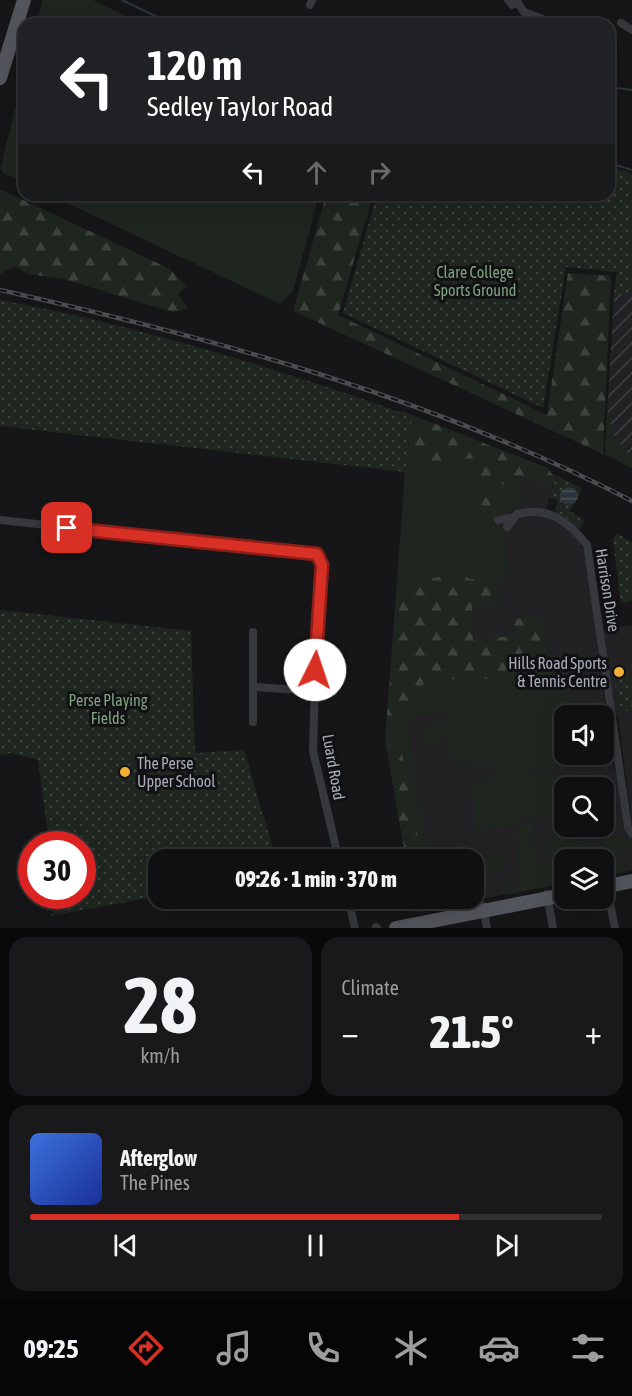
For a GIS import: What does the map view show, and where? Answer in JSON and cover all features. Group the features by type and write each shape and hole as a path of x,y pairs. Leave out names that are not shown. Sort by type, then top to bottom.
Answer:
{"main road":[{"path":"18,18 24,0"},
{"path":"0,78 18,20"},
{"path":"614,883 632,881"},
{"path":"484,908 554,896"},
{"path":"396,928 479,909"}],"street":[{"path":"508,0 512,5 518,1 524,12 540,18"},
{"path":"621,23 632,30"},
{"name":"Harrison Drive","path":"498,520 509,523 530,512 543,512 558,517 575,529 587,545 628,827 632,834"},
{"name":"Luard Road","path":"0,520 314,554 321,561 313,751 336,849"},
{"path":"253,632 253,722"},
{"path":"254,687 314,691"},
{"path":"548,896 553,928"},
{"path":"351,909 356,928"},
{"path":"483,909 487,928"},
{"path":"611,909 615,928"}],"shaded area":[{"path":"614,294 632,294 632,468 605,454"},
{"path":"412,416 558,476 551,489 545,515 558,519 580,542 585,556 605,705 554,705 554,765 613,765 618,776 624,824 632,840 632,870 614,874 614,849 554,849 554,885 484,899 484,849 404,849 385,740 405,472"},
{"path":"569,487 575,490 578,496 575,502 569,505 563,502 560,496 563,490"},
{"name":"Hills Road Sports & Tennis Centre","path":"632,625 632,824 618,716 614,716 614,705 610,705 599,631"},
{"path":"415,909 430,909 415,912"}],"green space":[{"path":"43,0 93,0 130,18 38,18"},
{"path":"18,96 18,180 3,173 0,169"},
{"name":"Clare College Sports Ground","path":"615,169 632,173 632,294 614,294 617,272 566,267 543,408 343,313 375,201 615,201"},
{"path":"0,189 18,197 18,201 26,201 170,269 186,286 178,294 188,309 172,312 64,279 27,274 15,266 0,274"},
{"path":"63,201 317,201 293,291 280,304"},
{"path":"324,201 371,201 338,315 547,415 568,273 611,276 603,454 293,311"},
{"path":"0,300 105,322 208,350 412,416 405,472 0,426"},
{"path":"607,409 613,434 632,459 632,468 605,454"},
{"path":"402,411 548,468 558,484 550,485 519,475 520,482 511,489 495,480 492,507 478,505 481,458 458,459 438,464 413,455 415,434 402,429"},
{"path":"412,416 516,477 524,491 520,502 509,512 494,518 494,522 503,527 508,578 469,579 463,575 398,582 405,472"},
{"path":"558,476 582,489 570,511 585,521 579,529 555,512 558,500 548,497"},
{"path":"616,533 632,542 632,601 621,603 613,540"},
{"path":"463,574 469,579 495,579 499,603 472,606 473,640 513,636 515,619 543,616 544,635 537,650 507,657 515,666 510,679 494,680 468,676 450,680 435,673 406,704 385,740 398,582"},
{"name":"Perse Playing Fields","path":"0,610 191,631 195,753 244,750 273,849 148,849 148,898 96,908 96,831 48,831 38,760 10,753 0,755"},
{"path":"544,639 551,678 572,677 569,696 573,698 574,705 554,705 554,765 561,765 562,770 555,768 470,780 495,774 494,763 469,767 468,761 451,763 446,735 437,736 438,745 426,747 423,727 446,723 444,711 412,716 412,720 408,720 415,790 417,790 425,842 429,842 430,849 420,849 400,744 386,746 386,737 390,727 403,706 435,673 450,680 468,676 494,680 510,679 514,666 506,657 537,650"},
{"path":"632,675 632,710 619,712 614,677"},
{"path":"400,743 420,849 404,849 386,746"},
{"path":"555,772 563,774 563,777 554,777 554,816 530,820 521,818 510,825 477,829 471,783"},
{"path":"522,823 532,824 534,837 516,840 513,828"},
{"path":"624,835 632,840 632,847 628,848 628,851 615,853 615,857 614,849 605,849 601,846 607,838"},
{"path":"577,837 578,840 600,849 554,849 554,885 505,895 502,879 505,879 506,888 521,885 516,844 534,841 538,867 550,865 546,839"},
{"path":"501,853 503,869 484,871 484,855"},
{"path":"614,858 624,866 624,872 614,874"},
{"name":"Perse Playing Fields","path":"53,909 89,909 51,916"},
{"path":"415,909 430,909 415,912"}],"waterway":[{"path":"122,0 160,18"},
{"path":"615,88 632,90"},
{"path":"615,165 632,170"}],"railway":[{"path":"0,290 162,329 323,375 480,431 557,464 632,501"}],"place":[{"name":"Hills Road Sports & Tennis Centre","path":"619,672"},
{"name":"The Perse Upper School","path":"125,772"}],"route":[{"path":"67,528 317,554 322,565 315,670"}]}
